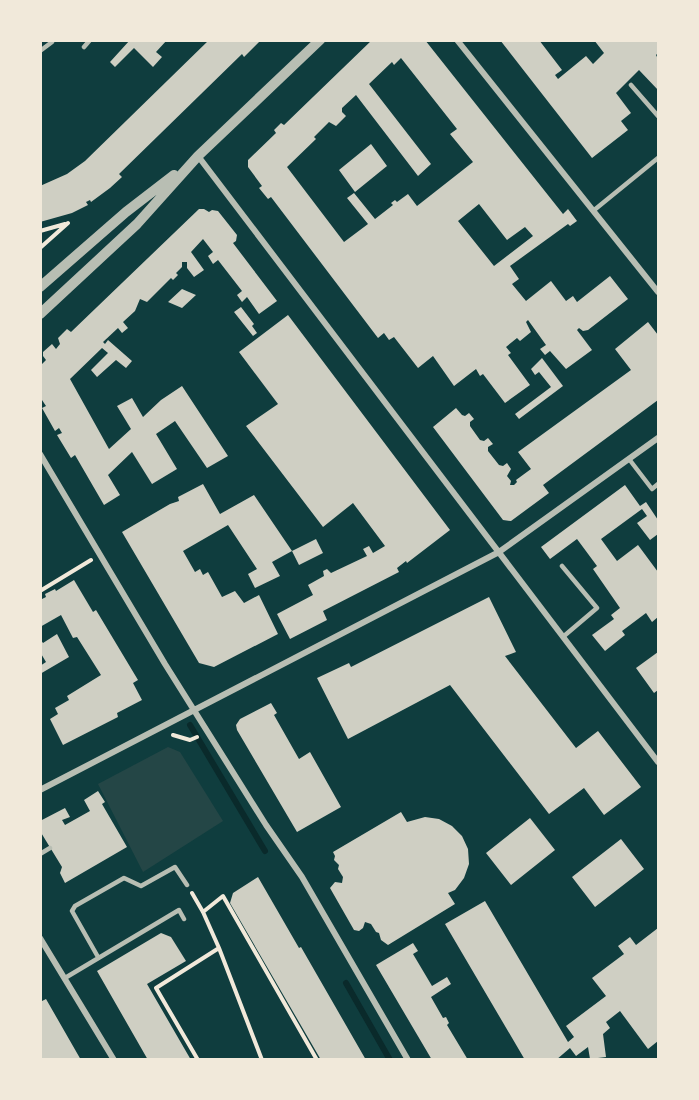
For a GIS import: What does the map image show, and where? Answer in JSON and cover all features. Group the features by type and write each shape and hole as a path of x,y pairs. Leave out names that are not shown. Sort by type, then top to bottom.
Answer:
{"street":[{"path":"40,314 137,224 198,156 320,40"},
{"path":"457,40 658,292"},
{"path":"40,287 126,213 198,156"},
{"path":"198,156 658,762"},
{"path":"40,790 499,552 658,438"},
{"path":"40,454 193,709 302,878 408,1059"},
{"path":"40,939 114,1059"}],"lane":[{"path":"84,47 90,40"},
{"path":"40,51 52,42"},
{"path":"631,85 658,116"},
{"path":"593,211 658,158"},
{"path":"629,459 652,489 658,484"},
{"path":"562,566 597,608 564,636"},
{"path":"40,854 50,848"},
{"path":"98,957 72,910 75,906 124,878 141,886 175,867 187,885"},
{"path":"64,978 179,910 184,919"}],"path":[{"path":"40,231 68,223 40,248"},
{"path":"40,591 100,555"},
{"path":"187,885 203,912 219,948 261,1058 266,1059"},
{"path":"203,912 223,896 317,1059"},
{"path":"198,1059 156,988 219,948"}],"shaded area":[{"path":"168,747 180,752 223,821 143,872 98,784"}],"building":[{"path":"130,40 167,40 156,52 162,57 153,67 134,48 115,67 110,62"},
{"path":"209,40 261,40 244,57 242,54 119,174 122,177 110,188 91,202 90,200 86,202 88,205 72,213 40,222 40,186 67,174 85,161"},
{"path":"372,40 425,40 563,214 568,209 577,221 570,226 568,224 510,266 519,279 512,284 526,301 551,281 566,301 573,296 577,302 610,276 628,299 588,330 583,331 579,328 577,330 592,350 566,369 550,351 545,355 540,349 546,345 528,320 526,322 531,332 520,341 517,338 506,347 511,353 508,355 530,385 505,403 483,374 480,376 476,369 454,386 433,356 418,368 394,337 389,340 384,333 378,338 271,197 268,199 259,188 262,186 248,167 248,160 276,133 274,130 281,123 284,125","holes":["401,58 457,129 450,134 473,162 417,206 408,194 397,202 395,200 391,203 393,205 375,219 354,193 347,198 368,224 344,242 287,167 316,139 314,137 329,122 336,126 346,116 342,108 356,95 418,176 431,164 369,84 392,62 394,65","479,204 507,240 525,227 533,236 494,266 458,221"]},
{"path":"500,40 539,40 562,70 555,75 558,79 586,56 593,64 604,53 594,40 658,40 656,55 658,90 639,70 616,93 631,113 621,121 628,130 592,158"},
{"path":"371,144 387,166 355,192 339,170"},
{"path":"199,209 209,212 218,211 237,235 233,243 277,301 259,314 247,297 242,302 237,295 242,291 218,260 213,264 208,256 213,252 203,239 191,252 204,270 194,277 187,268 187,262 182,262 182,267 176,273 178,275 173,280 171,278 147,302 140,299 135,311 123,322 128,328 122,333 118,328 103,342 105,344 108,340 132,361 126,368 116,360 97,377 91,370 108,353 102,348 70,379 109,449 131,429 117,406 132,398 143,417 161,400 182,386 228,456 207,468 175,421 156,434 177,469 152,484 132,452 108,475 120,495 104,505 75,455 71,458 57,435 62,433 59,428 55,431 42,408 46,406 40,397 40,366 46,360 43,352 52,344 56,349 60,344 58,338 67,329 71,332"},
{"path":"182,289 196,295 182,308 168,302"},
{"path":"241,307 254,324 252,326 257,333 253,336 234,312"},
{"path":"288,315 450,530 397,568 399,572 323,611 327,620 290,639 277,614 313,595 308,585 324,576 323,571 327,569 331,573 367,556 363,549 369,546 373,553 385,546 353,503 323,527 246,426 278,404 239,352"},
{"path":"648,322 658,335 658,400 543,485 549,493 511,521 503,520 433,427 456,408 462,415 469,413 474,419 470,422 470,426 480,440 484,441 488,438 493,444 488,447 488,451 499,465 503,466 507,463 511,469 507,476 511,481 510,485 514,485 516,480 531,469 518,452 631,370 615,349"},
{"path":"542,358 563,386 519,419 515,414 551,387 539,372 535,375 531,369"},
{"path":"203,484 220,514 254,495 292,551 272,562 280,576 255,588 248,574 257,569 228,525 183,551 195,572 200,569 203,575 208,572 222,597 235,591 244,603 259,595 278,634 214,667 199,663 122,532 179,501 178,497"},
{"path":"625,485 640,506 646,502 658,520 658,534 650,540 637,523 647,516 642,509 601,539 617,561 638,545 658,572 658,617 652,622 646,613 622,631 625,635 605,651 592,635 614,619 611,615 620,608 593,569 597,566 577,539 550,559 541,547"},
{"path":"316,539 323,553 299,565 292,551"},
{"path":"74,580 93,612 96,610 138,680 133,683 142,700 117,713 118,717 63,745 50,719 58,714 55,708 69,700 67,696 101,675 77,637 73,638 61,615 40,627 40,600 46,597 45,594 55,589 56,591"},
{"path":"489,597 516,652 505,656 576,748 598,731 641,787 604,815 584,788 549,814 450,685 348,739 317,678 349,663 351,667"},
{"path":"57,634 69,657 40,674 40,666 46,662 40,652 40,639 43,643"},
{"path":"658,652 658,690 654,693 636,668"},
{"path":"271,703 277,713 274,715 299,759 310,752 341,807 297,832 237,730 236,725 240,719"},
{"path":"98,791 105,802 102,804 127,847 65,883 60,873 62,867 40,831 40,821 65,808 70,817 62,820 65,825 90,811 84,800"},
{"path":"401,812 407,822 425,817 439,819 452,826 462,836 468,849 469,864 464,878 455,890 448,893 455,904 388,945 381,940 379,933 371,924 365,922 359,931 354,930 330,888 335,882 342,883 343,877 338,869 339,865 334,860 333,852"},
{"path":"530,818 555,850 511,885 486,853"},
{"path":"621,839 644,869 595,907 572,877"},
{"path":"258,877 366,1060 321,1060 230,903 233,893"},
{"path":"485,901 568,1042 574,1037 566,1026 606,996 592,978 624,954 618,946 630,937 636,945 658,928 658,1041 648,1049 620,1011 606,1022 610,1028 603,1034 606,1057 590,1059 588,1047 576,1056 570,1048 556,1060 525,1060 445,924"},
{"path":"161,933 171,937 186,961 147,984 191,1060 148,1060 97,971"},
{"path":"413,943 418,951 413,954 432,986 447,977 451,984 431,997 443,1018 446,1017 449,1023 447,1025 468,1060 432,1060 376,965"},
{"path":"46,999 81,1060 40,1060 40,1002"}],"waterway":[{"path":"190,725 265,851"},
{"path":"346,983 390,1060"}]}
